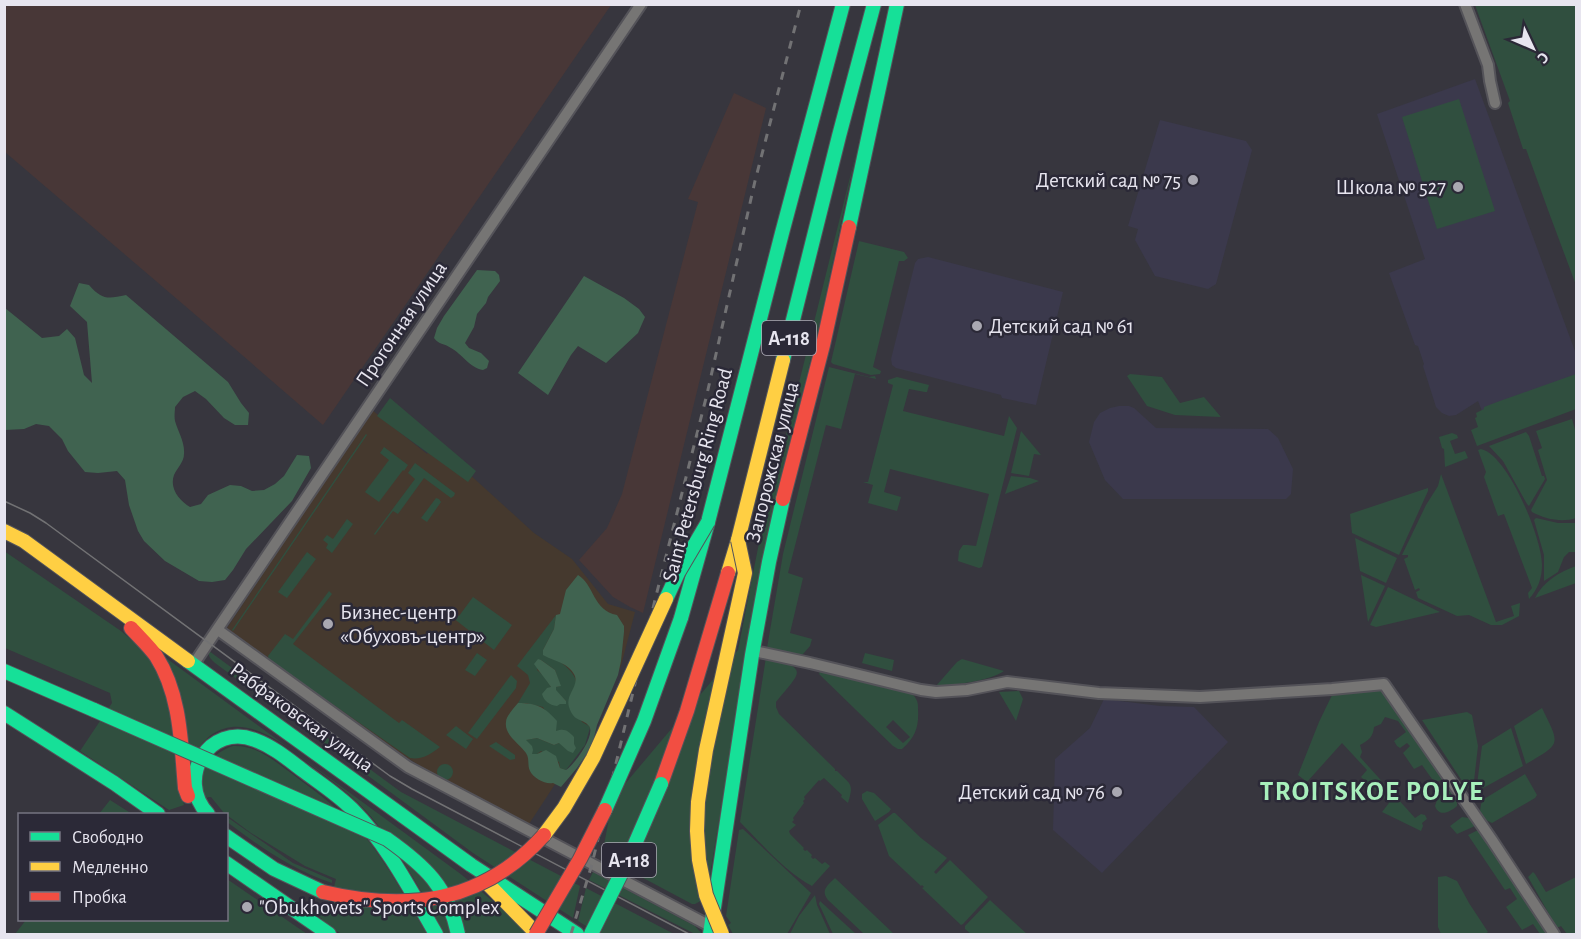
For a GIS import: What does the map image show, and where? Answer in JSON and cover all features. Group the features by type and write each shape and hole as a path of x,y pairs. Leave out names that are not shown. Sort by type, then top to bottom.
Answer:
{"main road":[{"name":"Saint Petersburg Ring Road","path":"536,934 591,839 619,782 651,705 681,618 843,4"},
{"name":"А-118","path":"591,934 640,836 687,711 738,540 874,4"},
{"name":"Запорожская улица","path":"715,932 753,651 770,560 848,234 897,4"},
{"path":"228,837 274,868 323,892 381,903 433,899 475,886 492,877 525,854 565,808 593,758 678,573 708,522"},
{"name":"Рабфаковская улица","path":"4,533 24,541 471,865 577,934"},
{"path":"715,932 717,925 706,895 699,860 698,802 706,750 745,573 738,540"},
{"path":"112,606 155,654 167,675 173,693 185,788 197,813"},
{"path":"4,664 24,679"},
{"path":"4,671 387,839 408,853 436,880 450,904 458,934"},
{"path":"4,713 157,813"},
{"path":"207,813 196,798 194,779 200,760 212,746 222,739 233,736 251,738 270,746 328,789 357,814 384,848 436,934"},
{"path":"228,863 329,934"},
{"path":"471,865 536,934"}],"street":[{"name":"Прогонная улица","path":"193,665 641,4"},
{"path":"1465,4 1488,65 1495,103"},
{"path":"218,630 408,767 715,932"},
{"path":"753,651 936,692 968,690 1007,682 1099,693 1200,697 1384,684 1554,934"}],"shaded area":[{"path":"4,5 611,5 323,425 5,152"},
{"name":"Школа № 527","path":"1475,79 1576,354 1576,375 1493,439 1478,401 1456,415 1449,416 1436,407 1418,346 1415,345 1389,273 1425,259 1377,114"},
{"path":"734,93 766,108 643,613 613,597 579,560 607,528 622,494 698,202 688,199"},
{"name":"Детский сад № 75","path":"1160,120 1246,141 1252,150 1216,284 1208,289 1155,276 1135,240 1138,229 1128,226"},
{"name":"Детский сад № 61","path":"928,257 1063,292 1036,405 1002,398 1001,395 896,368 892,365 891,359 915,263 918,259"},
{"path":"1119,406 1134,408 1156,428 1268,429 1278,438 1293,469 1291,494 1286,499 1123,499 1105,480 1089,442 1094,422 1100,413"},
{"path":"372,410 427,454 434,442 534,533 572,559 608,604 635,612 621,666 582,743 529,824 455,787 391,748 227,628"},
{"name":"Детский сад № 76","path":"1104,699 1160,706 1194,707 1228,742 1102,873 1053,830 1055,759 1090,728"}],"green space":[{"path":"1475,5 1576,5 1576,285 1526,149 1523,149 1508,103 1510,101"},
{"path":"1459,99 1495,211 1437,229 1402,117"},
{"path":"857,149 821,317 764,550 711,869 710,896 692,904 602,856 612,802 738,650 758,548"},
{"path":"859,241 904,252 908,258 899,261 873,367 881,371 880,374 871,375 831,362"},
{"path":"477,270 495,271 500,281 477,314 474,327 465,343 489,361 487,368 483,370 474,367 455,351 434,338 444,316"},
{"path":"584,276 624,298 639,309 645,317 638,333 606,363 578,346 548,395 518,373"},
{"path":"79,283 89,285 102,296 126,295 228,382 249,413 248,425 235,425 195,391 183,397 175,407 175,421 182,441 184,457 174,475 173,485 176,494 186,504 190,507 201,504 208,495 230,485 241,486 252,491 264,490 284,476 297,455 309,456 311,468 292,501 246,549 225,580 199,581 165,561 144,541 129,505 125,480 117,471 85,472 68,451 62,439 49,426 36,424 24,429 5,430 5,308 42,338 59,336 67,329 75,338 84,375 92,383 87,322 70,306"},
{"path":"829,367 869,377 875,376 876,379 855,374 841,429 826,425 788,573 803,578 790,633 812,639 810,646 803,654 797,655 767,648 783,554"},
{"path":"1130,374 1162,377 1180,403 1204,397 1221,417 1175,415 1147,406 1127,376"},
{"path":"1576,374 1576,409 1477,446 1471,430 1478,427 1476,413 1484,407"},
{"path":"897,377 929,385 927,392 909,389 903,411 1004,436 1009,416 1017,428 982,567 958,561 959,551 963,545 976,546 989,494 890,469 884,492 901,497 897,511 868,503 873,485 863,482 868,482 893,385 888,383 888,380"},
{"path":"390,398 476,471 468,482 377,416"},
{"path":"1572,419 1576,433 1576,518 1554,520 1531,510 1547,480 1538,450 1542,448 1536,431"},
{"path":"1021,431 1041,455 1034,454 1029,476 1011,473"},
{"path":"1526,432 1545,479 1529,506 1503,461 1489,446"},
{"path":"1452,433 1458,438 1450,441 1455,454 1465,451 1468,458 1445,467 1444,449 1439,437"},
{"path":"367,435 233,631 232,630"},
{"path":"384,447 408,465 379,502 365,492 389,460 380,453"},
{"path":"1481,449 1502,466 1512,481 1522,499 1536,536 1542,570 1537,587 1529,599 1528,593 1532,588 1504,514 1498,516 1484,477 1486,472 1478,450"},
{"path":"415,463 455,493 454,496 451,498 424,478 398,514 393,511 375,535 415,479 408,473"},
{"path":"1441,474 1496,622 1514,616 1511,606 1520,603 1519,616 1502,625 1491,625 1469,615 1457,616 1418,598 1416,592 1420,590 1419,588 1415,590 1404,559 1408,555 1402,555 1426,505 1438,486"},
{"path":"1011,476 1030,478 1039,481 1005,494"},
{"path":"1428,488 1399,555 1352,533 1350,514"},
{"path":"436,498 441,502 427,522 421,518"},
{"path":"1536,518 1558,523 1576,523 1576,552 1569,552 1564,557 1558,572 1544,581 1544,555 1534,520"},
{"path":"347,519 353,524 332,553 326,548 328,544 323,540 327,535 333,539"},
{"path":"1355,538 1397,558 1386,583 1360,571"},
{"path":"4,551 121,631 143,650 154,664 167,696 176,767 184,805 169,810 80,751 112,703 110,693 5,648"},
{"path":"307,552 316,559 287,598 278,592"},
{"path":"1576,566 1576,583 1535,598 1552,578"},
{"path":"578,575 587,584 598,603 609,613 617,615 624,626 624,632 618,675 597,725 592,746 561,787 540,780 532,774 527,755 507,731 506,720 518,703 535,705 548,712 557,721 556,731 566,731 574,737 576,748 573,753 559,743 554,745 537,738 526,740 532,746 532,754 546,750 556,756 560,768 566,770 587,743 589,726 573,716 569,707 568,701 575,676 565,665 543,655 543,650 554,629 556,615 560,614 566,590"},
{"path":"1361,575 1385,586 1368,622"},
{"path":"1388,587 1440,612 1376,627 1370,625"},
{"path":"329,591 332,594 293,644 399,723 402,720 440,747 433,752 422,757 410,758 269,660 268,656 285,634 293,639"},
{"path":"473,597 512,625 494,650 448,614 451,611 459,616"},
{"path":"556,615 554,629 543,650 573,674 576,683 570,696 582,722 590,728 585,745 566,770 560,768 559,762 541,751 531,754 525,740 537,738 554,745 574,744 574,737 556,732 543,707 518,703 530,683 528,675 517,666","holes":["541,660 555,670 560,686 556,687 556,691 566,701 560,704 547,681 537,670"]},
{"path":"209,651 401,792 580,886 573,918 473,853 215,663 209,656"},
{"path":"477,653 487,660 475,676 465,670"},
{"path":"865,653 894,660 892,671 862,663"},
{"path":"766,657 790,665 797,672 791,684 776,702 779,714 845,779 851,788 848,803 824,778 819,780 804,797 804,803 793,818 792,822 796,825 789,831 790,834 805,851 807,850 812,855 813,859 830,866 812,886 783,865 740,822"},
{"path":"166,658 292,750 260,732 235,727 223,729 211,735 190,759"},
{"path":"538,659 555,670 561,686 556,687 556,690 566,704 557,706 544,699 542,694 551,687 534,664"},
{"path":"962,659 1004,671 981,680 936,686"},
{"path":"821,669 911,693 917,701 918,715 916,731 911,740 902,749 893,746 819,674","holes":["893,720 910,737 903,743 886,727"]},
{"path":"511,675 517,681 516,688 477,739 468,733"},
{"path":"1383,690 1442,776 1441,780 1432,779 1422,765 1414,769 1403,753 1410,746 1407,743 1400,748 1394,741 1406,732 1398,721 1385,717 1381,724 1374,727 1370,738 1360,745 1362,752 1360,757 1415,818 1421,814 1425,815 1427,819 1422,823 1421,831 1382,812 1389,803 1361,777 1367,770 1342,743 1307,782 1298,775 1333,693"},
{"path":"1019,691 1023,699 1016,721 999,692"},
{"path":"1542,708 1552,729 1554,742 1546,752 1526,764 1514,726"},
{"path":"1467,712 1472,715 1478,746 1473,790 1466,787 1422,720"},
{"path":"456,726 473,739 466,749 446,735"},
{"path":"1511,728 1523,766 1476,792 1482,746"},
{"path":"496,742 515,755 515,759 510,760 489,746"},
{"path":"233,746 257,751 271,758 323,797 371,844 427,934 341,934 321,920 319,917 331,899 336,879 305,866 251,833 228,816 228,813 224,813 211,797 205,800 201,786 203,772 210,761"},
{"path":"296,754 462,875 528,934 445,934 399,855 366,811"},
{"path":"445,764 451,766 453,772 451,778 445,780 439,778 437,772 439,766"},
{"path":"1525,774 1537,795 1535,798 1492,823 1486,820 1480,811 1484,799"},
{"path":"1446,787 1451,790 1457,800 1457,806 1442,813 1435,806 1440,791"},
{"path":"867,791 874,793 891,809 875,821 862,799 862,794"},
{"path":"110,800 130,813 100,813"},
{"path":"893,813 947,858 934,872 936,874 950,860 988,897 963,924 961,925 922,888 924,887 922,885 889,856 878,825"},
{"path":"1462,817 1469,818 1475,826 1457,834 1450,826"},
{"path":"228,818 293,863 332,880 332,883 304,872 228,823"},
{"path":"743,829 811,893 787,934 733,934 728,925 731,923 726,916 739,830"},
{"path":"1478,830 1547,934 1540,934 1533,924 1522,930 1506,907 1517,899 1510,888 1505,890 1468,835"},
{"path":"593,872 695,926 702,934 695,934 589,880"},
{"path":"1533,872 1546,892 1576,877 1576,934 1567,934 1561,926 1557,928 1528,877"},
{"path":"1446,876 1457,881 1488,932 1485,934 1441,934 1438,927 1438,877"},
{"path":"835,878 894,934 864,934 828,900 825,890"},
{"name":"\"Obukhovets\" Sports Complex","path":"228,880 307,934 15,934 25,921 228,921"},
{"path":"586,888 674,934 599,934 578,921"},
{"path":"815,895 830,934 790,934 799,916"},
{"path":"990,900 1027,934 971,934 965,929 965,926"},
{"path":"820,901 856,934 833,934 819,904"}],"tram line":[{"path":"4,501 46,523 390,776 689,934"}],"railway":[{"path":"571,934 592,864 707,394 755,181 801,4"}],"traffic: fast":[{"path":"681,618 843,4"},
{"path":"783,360 874,4"},
{"path":"849,227 897,4"},
{"path":"710,934 752,655 783,499"},
{"path":"666,599 678,573 708,522"},
{"path":"605,810 644,721 681,618"},
{"path":"188,661 471,865 577,934"},
{"path":"4,671 94,710"},
{"path":"94,710 387,839 413,859 433,879 448,903 458,934"},
{"path":"4,713 157,813"},
{"path":"207,813 199,800 195,785 196,770 202,757 211,746 224,739 238,737 255,740 269,746 335,794 365,823 398,868 436,934"},
{"path":"591,934 628,860 661,784"},
{"path":"228,837 274,869 323,892"},
{"path":"228,864 329,934"}],"traffic: slow":[{"path":"728,573 783,360"},
{"path":"4,531 24,541 188,661"},
{"path":"722,934 706,895 699,860 698,802 706,750 745,573 738,540"},
{"path":"544,835 564,808 593,758 666,599"},
{"path":"489,885 537,934"}],"traffic: jam":[{"path":"783,499 823,345 849,227"},
{"path":"661,784 687,711 728,573"},
{"path":"131,628 156,656 171,687 181,737 185,788 188,796"},
{"path":"536,934 580,859 605,810"},
{"path":"323,892 385,901 414,901 442,896 470,888 496,875 520,858 544,835"}],"place":[{"name":"Детский сад № 75","path":"1193,180"},
{"name":"Школа № 527","path":"1458,187"},
{"name":"Детский сад № 61","path":"977,326"},
{"name":"Бизнес-центр «Обуховъ-центр»","path":"328,624"},
{"name":"Детский сад № 76","path":"1117,792"},
{"name":"\"Obukhovets\" Sports Complex","path":"247,907"}],"district":[{"name":"TROITSKOE POLYE","path":"1372,791"}]}
